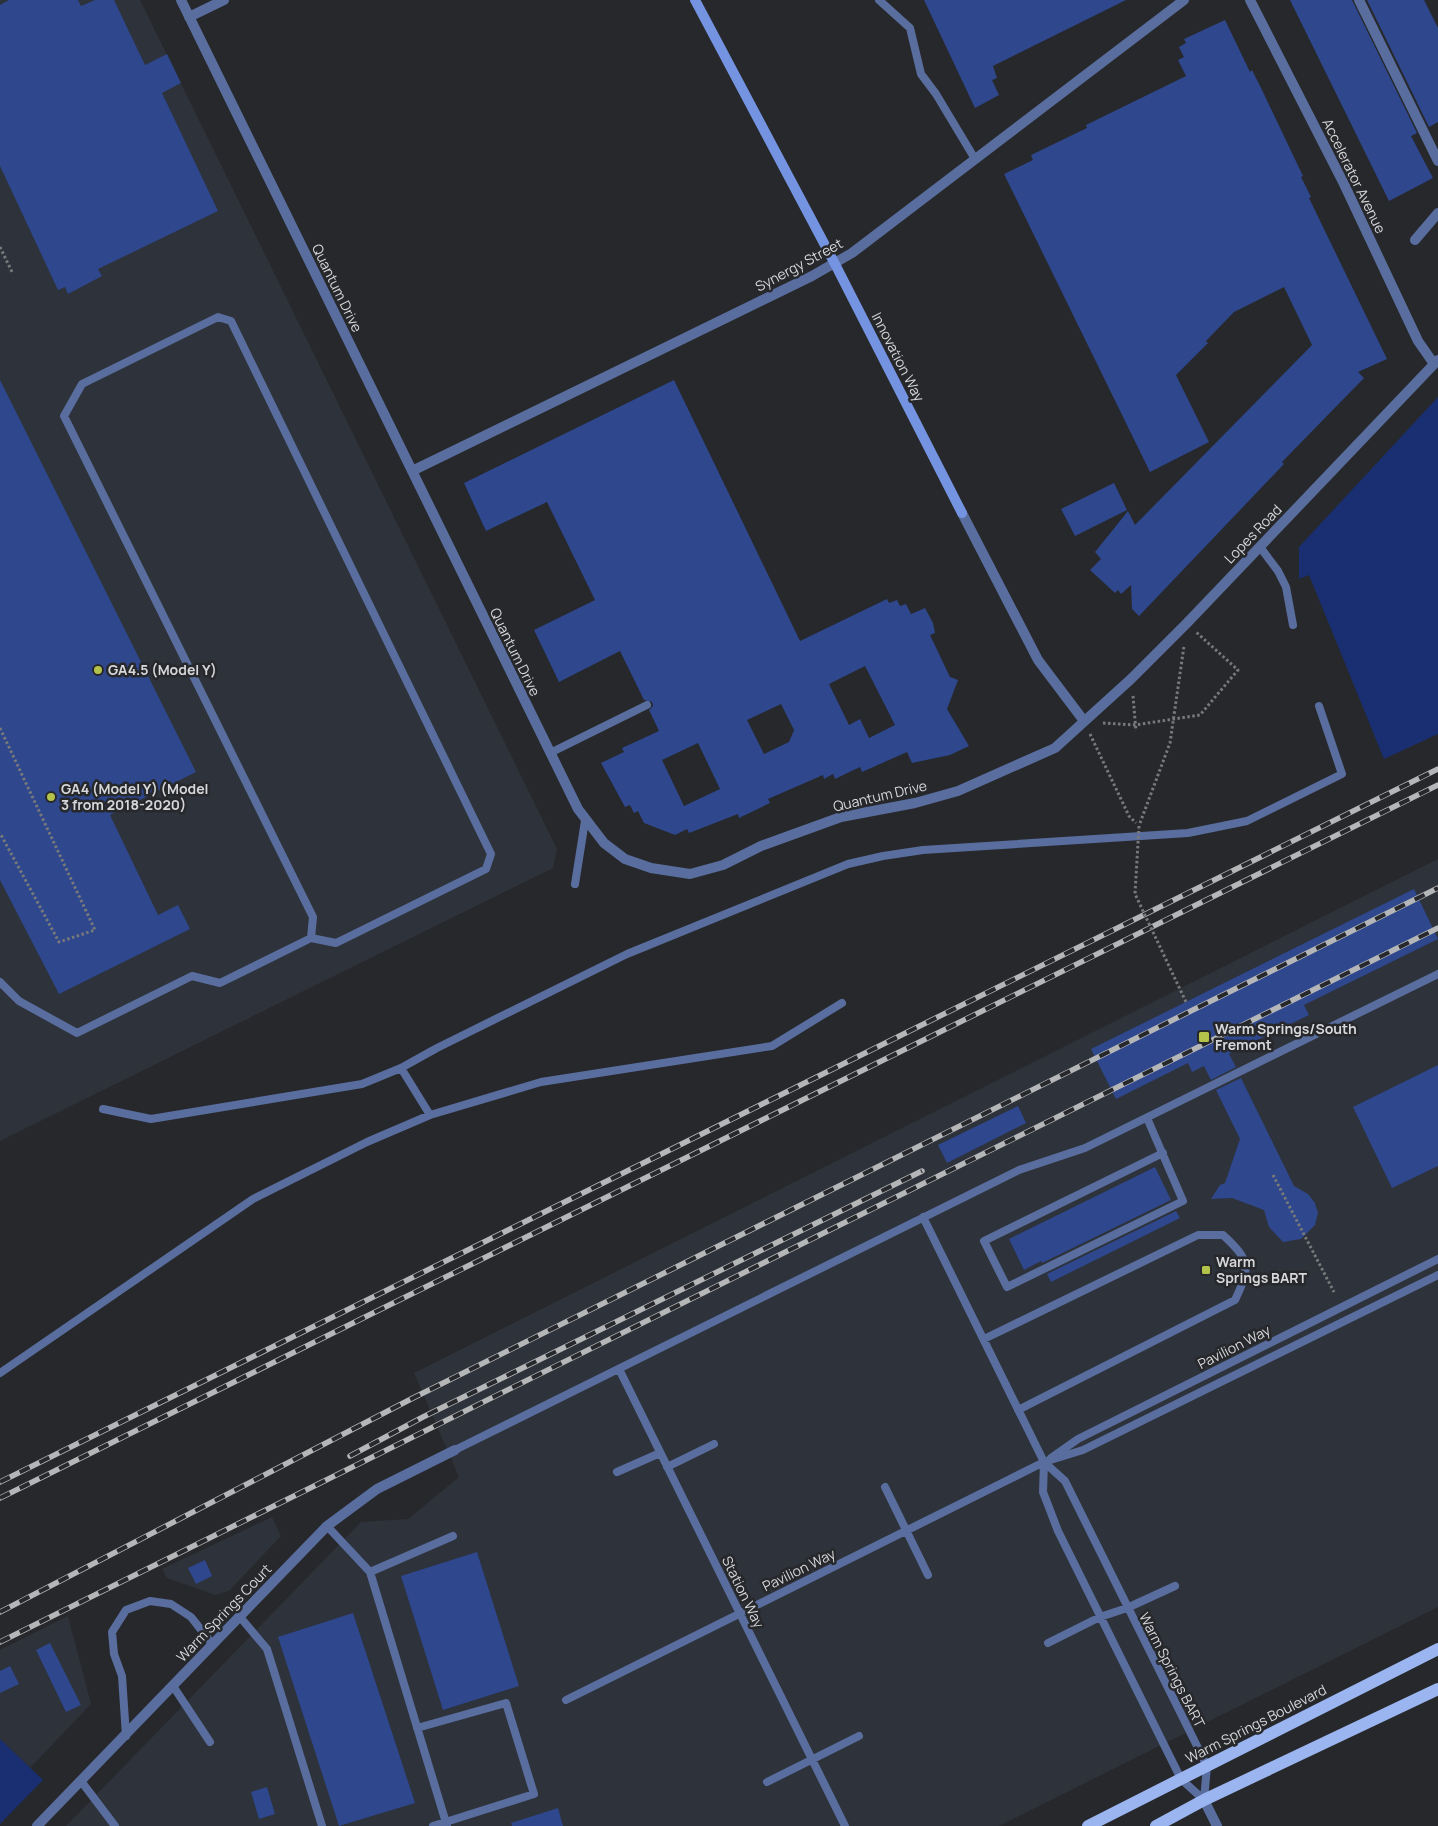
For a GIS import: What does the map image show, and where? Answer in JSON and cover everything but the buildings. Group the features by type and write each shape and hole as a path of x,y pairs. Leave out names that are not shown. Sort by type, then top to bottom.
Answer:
{"main road":[{"name":"Warm Springs Boulevard","path":"1088,1826 1438,1649"},
{"path":"1156,1826 1204,1800 1438,1689"}],"street":[{"name":"Quantum Drive","path":"181,0 550,753 585,821 604,843 626,859 651,868 690,874 723,865 761,846 842,817 915,803 958,791 1055,748 1084,721"},
{"path":"189,17 224,0"},
{"name":"Innovation Way","path":"696,0 1038,660 1084,721"},
{"name":"Synergy Street","path":"412,471 834,264 852,253 1184,0"},
{"name":"Accelerator Avenue","path":"1250,0 1344,184 1418,341 1436,362"},
{"path":"1359,0 1438,161"},
{"path":"1414,240 1438,213"},
{"name":"Lopes Road","path":"1084,721 1131,679 1187,623 1436,362"},
{"name":"Warm Springs Court","path":"37,1826 328,1526 377,1489 455,1450"},
{"path":"1204,1800 1217,1826"}],"lane":[{"path":"879,0 910,28 920,74 936,94 975,159"},
{"path":"0,982 19,1001 77,1033 192,976 220,984 311,938 336,943 486,868 491,854 231,321 218,317 82,384 64,416 313,917 311,938"},
{"path":"1260,547 1278,571 1286,587 1293,625"},
{"path":"550,753 647,705"},
{"path":"103,1109 150,1119 342,1089 362,1084 401,1068 437,1048 627,954 848,864 923,850 1188,833 1247,821 1342,774 1319,706"},
{"path":"575,884 585,821"},
{"path":"455,1450 1019,1170 1076,1152 1438,974"},
{"path":"0,1372 253,1199 368,1142 430,1115 541,1082 772,1046 842,1004"},
{"path":"401,1068 430,1115"},
{"path":"1147,1118 1163,1153 1183,1201 1007,1287 984,1241 1163,1153"},
{"path":"923,1218 1044,1462 1043,1492 1058,1531 1181,1779 1204,1800"},
{"path":"984,1340 1198,1235 1223,1235 1242,1253 1247,1276 1235,1300 1018,1410"},
{"name":"Pavilion Way","path":"566,1700 1044,1462 1078,1439 1438,1259"},
{"name":"Pavilion Way","path":"1044,1462 1083,1450 1438,1274"},
{"name":"Station Way","path":"619,1369 845,1826"},
{"path":"667,1467 714,1444"},
{"path":"617,1472 660,1453"},
{"name":"Warm Springs BART","path":"1044,1462 1065,1481 1207,1766"},
{"path":"885,1487 928,1575"},
{"path":"328,1526 370,1572 446,1824"},
{"path":"370,1572 453,1536"},
{"path":"1048,1643 1100,1617 1127,1608 1175,1586"},
{"path":"126,1736 122,1676 114,1654 112,1632 126,1610 150,1601 171,1604 191,1617 213,1645"},
{"path":"240,1617 267,1649 322,1826"},
{"path":"173,1686 210,1742"},
{"path":"417,1728 506,1703 534,1794 446,1824 433,1826"},
{"path":"767,1782 859,1736"},
{"path":"1204,1800 1207,1766"},
{"path":"81,1781 115,1826"}],"path":[{"path":"0,247 13,274"},
{"path":"1139,826 1129,816 1084,721 1135,725 1200,716 1238,670 1187,623"},
{"path":"1186,1002 1134,894 1139,826 1170,743 1187,623"},
{"path":"1131,679 1136,731"},
{"path":"0,728 95,930 58,942 0,832"},
{"path":"1273,1174 1334,1292"}],"shaded area":[{"path":"0,0 140,0 557,849 553,868 0,1141"},
{"path":"1438,397 1438,734 1384,759 1309,575 1299,579 1299,547"},
{"path":"1438,859 1438,1607 999,1826 66,1826 361,1522 408,1519 459,1477 414,1373"},
{"path":"272,1517 281,1536 229,1591 215,1595 167,1578 162,1569"},
{"path":"68,1616 91,1704 30,1768 0,1739 0,1650"},
{"path":"0,1739 43,1780 0,1824"}],"railway":[{"path":"0,1482 1438,769"},
{"path":"0,1498 1438,785"},
{"path":"0,1612 413,1398 1438,888"},
{"path":"0,1642 1438,928"},
{"path":"350,1456 423,1417 922,1171"}],"place":[{"name":"GA4.5 (Model Y)","path":"98,670"},
{"name":"GA4 (Model Y) (Model 3 from 2018-2020)","path":"51,797"},
{"name":"Warm Springs/South Fremont","path":"1204,1037"},
{"name":"Warm Springs BART","path":"1206,1270"}]}
